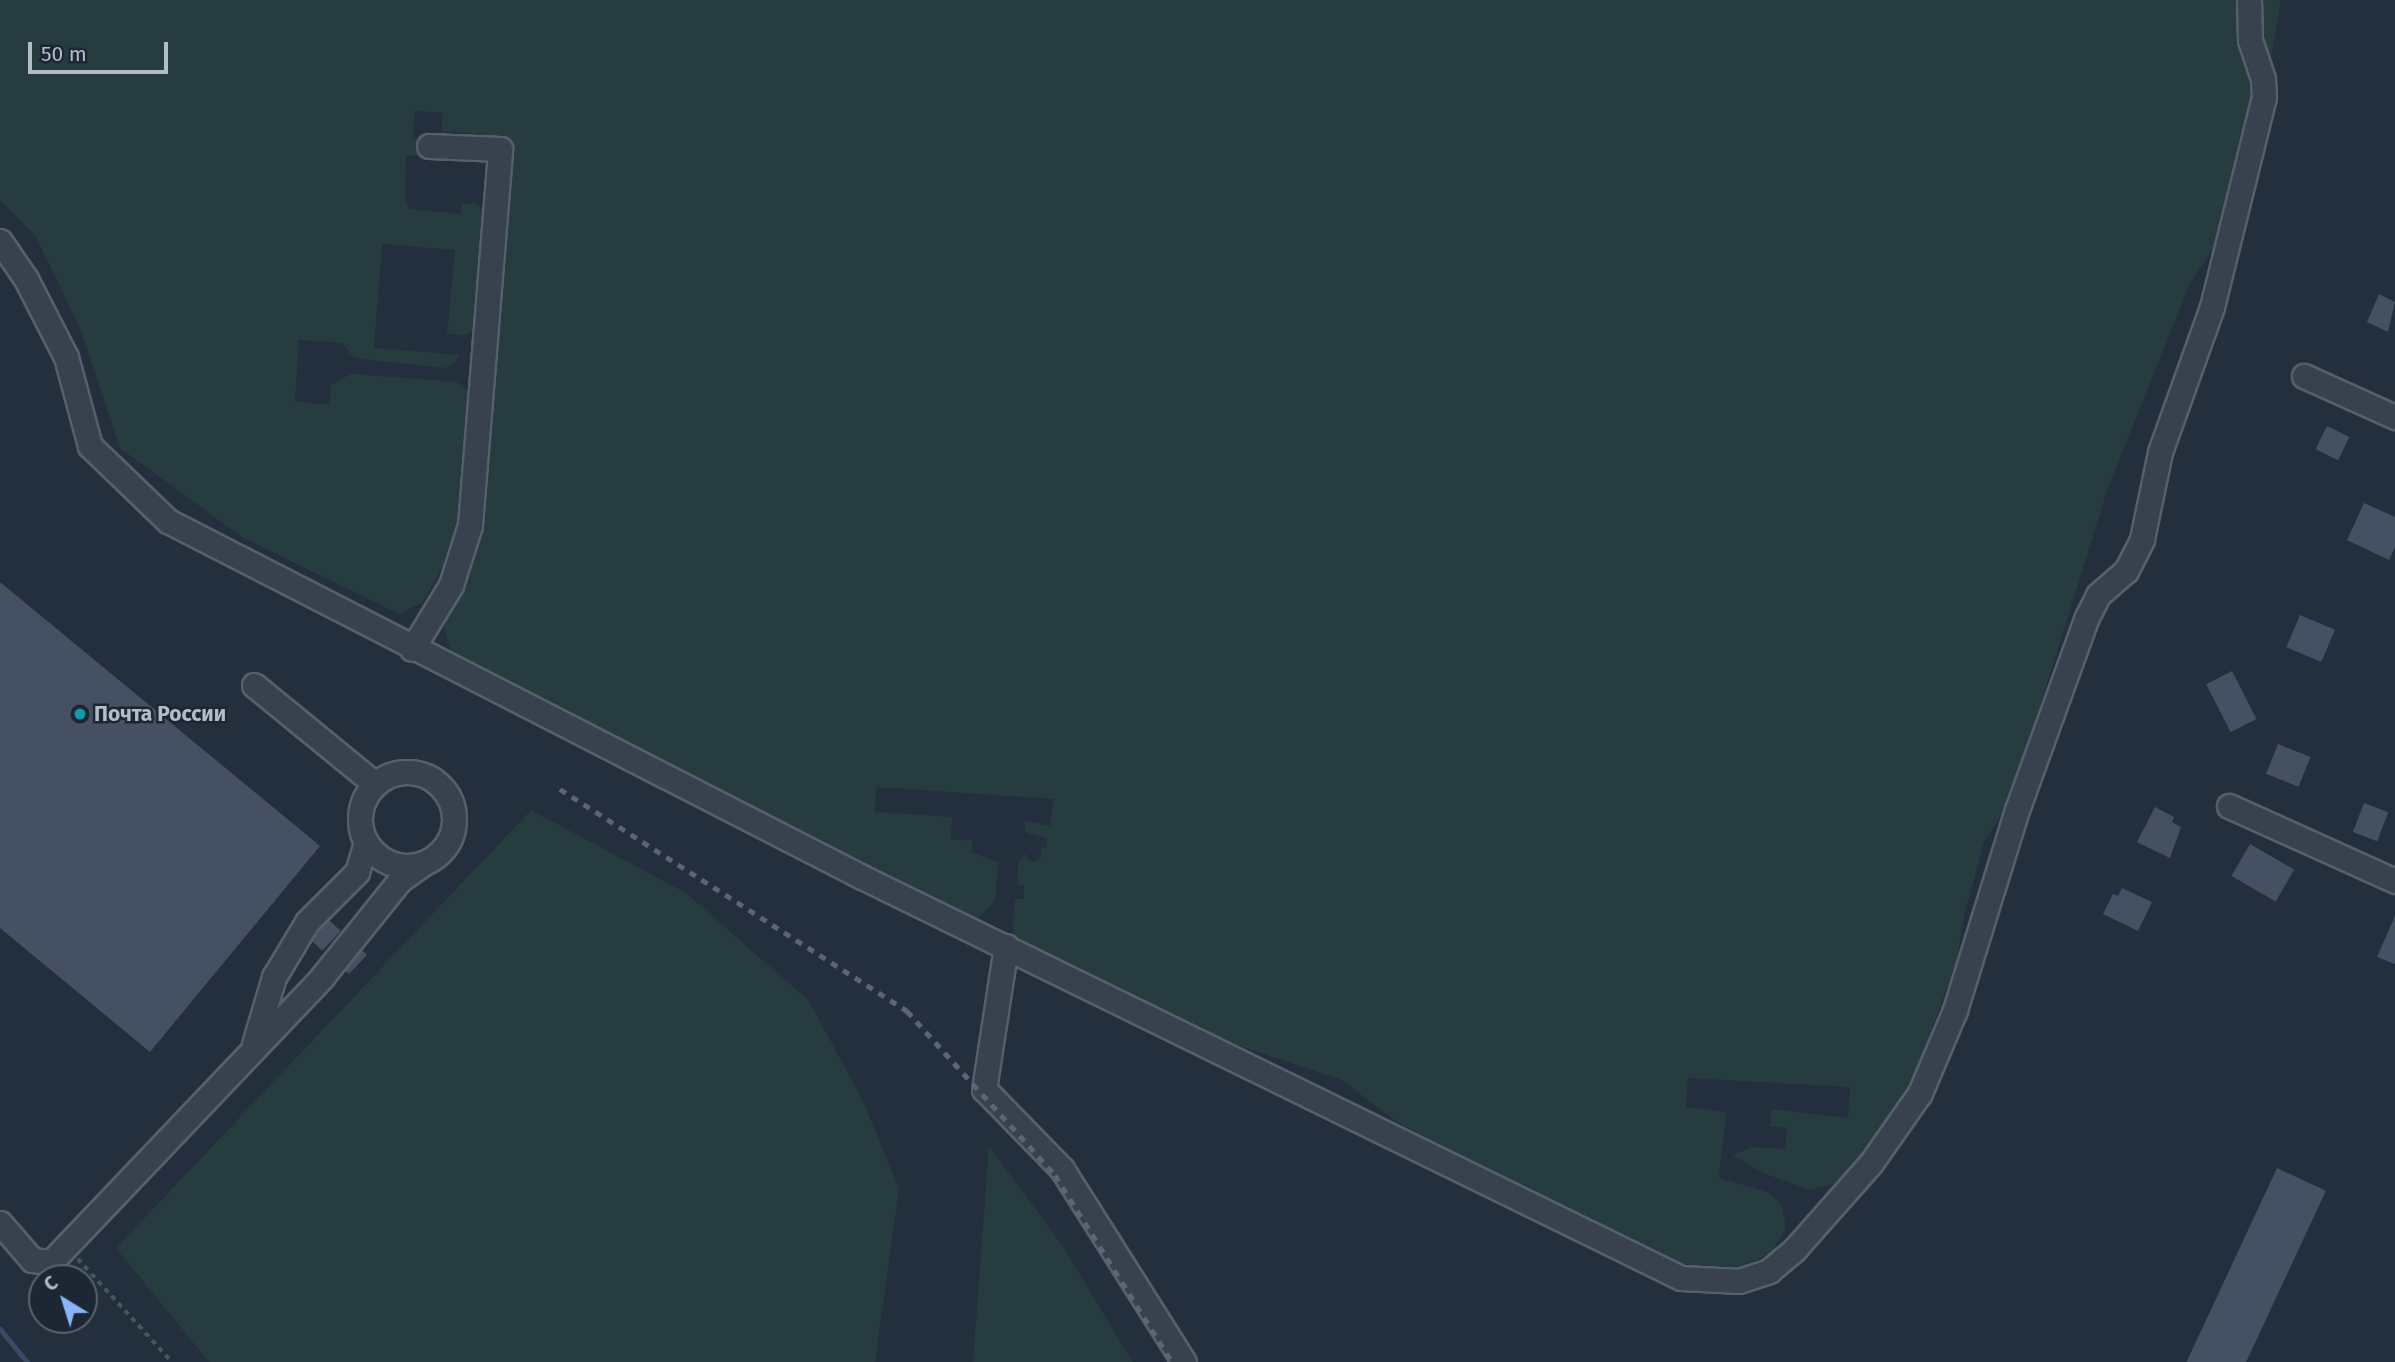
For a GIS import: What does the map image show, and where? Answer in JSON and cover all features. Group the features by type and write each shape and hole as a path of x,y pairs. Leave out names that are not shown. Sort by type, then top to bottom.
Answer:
{"street":[{"path":"0,241 26,279 66,357 90,446 168,521 412,649 1006,946 1681,1278 1739,1281 1769,1271 1854,1183 1920,1093 1955,1010 2017,810 2087,617 2098,595 2126,572 2142,540 2160,452 2212,307 2264,97 2263,79 2248,32 2249,0"},
{"path":"412,649 451,585 470,525 500,149 429,146"},
{"path":"2304,376 2395,417"},
{"path":"254,685 375,783"},
{"path":"0,1223 32,1261 51,1262 68,1248 249,1056 367,925 400,880 448,843 455,815 451,800 443,787 418,772 402,771 375,783 360,812 366,843 357,872 307,922 274,977 249,1056"},
{"path":"2229,806 2395,881"},
{"path":"366,843 391,864 423,864"},
{"path":"1006,946 984,1089 1062,1169 1184,1362"}],"path":[{"path":"68,1248 173,1362"}],"green space":[{"path":"0,0 2281,0 2247,198 2191,282 2108,488 2011,799 1984,842 1964,916 1957,961 1913,1079 1852,1169 1837,1183 1809,1190 1761,1172 1733,1155 1752,1147 1785,1149 1787,1128 1770,1126 1772,1109 1848,1118 1850,1087 1688,1078 1686,1107 1726,1112 1719,1178 1767,1192 1782,1205 1786,1228 1772,1252 1747,1266 1713,1271 1670,1260 1483,1168 1394,1120 1342,1080 1219,1039 1022,946 1014,935 1013,920 1015,899 1024,899 1024,885 1017,885 1018,864 1026,853 1028,860 1035,862 1041,858 1041,848 1047,848 1046,838 1025,832 1025,821 1050,826 1054,799 876,787 875,812 952,817 951,839 972,841 971,852 998,862 995,901 978,918 963,923 451,652 444,627 450,603 478,537 506,137 441,131 443,113 415,111 412,139 419,139 417,155 406,156 405,199 409,209 461,214 462,203 477,204 486,212 477,328 465,335 447,334 455,250 382,244 374,348 460,355 455,362 445,368 354,358 342,343 299,340 295,401 329,405 331,385 351,374 457,382 473,396 466,496 449,556 423,602 399,614 242,537 120,448 81,330 36,237 0,200"},
{"path":"531,810 686,893 809,1001 862,1099 899,1188 875,1362 209,1362 116,1248"},
{"path":"989,1146 1062,1245 1133,1362 973,1362"}],"building":[{"path":"2379,294 2395,302 2388,332 2367,322"},
{"path":"2327,426 2349,437 2338,460 2316,449"},
{"path":"2364,503 2395,517 2395,547 2389,560 2347,540"},
{"name":"Почта России","path":"0,582 320,846 150,1052 0,928"},
{"path":"2300,615 2335,630 2321,662 2286,647"},
{"path":"2232,671 2257,719 2231,732 2206,684"},
{"path":"2278,744 2310,757 2298,787 2266,774"},
{"path":"2364,803 2388,812 2377,841 2353,832"},
{"path":"2155,807 2174,817 2172,822 2181,827 2170,858 2137,842"},
{"path":"2250,844 2294,870 2276,902 2232,876"},
{"path":"2122,888 2152,902 2138,931 2103,914 2113,894 2118,896"},
{"path":"2395,916 2395,964 2377,957"},
{"path":"329,920 341,931 322,951 311,940"},
{"path":"362,950 367,955 349,974 345,971"},
{"path":"2277,1168 2326,1191 2246,1362 2187,1362"}],"waterway":[{"path":"0,1329 27,1362"}],"railway":[{"path":"560,789 907,1011 1055,1175 1172,1362"}],"place":[{"name":"Почта России","path":"80,714"}]}
